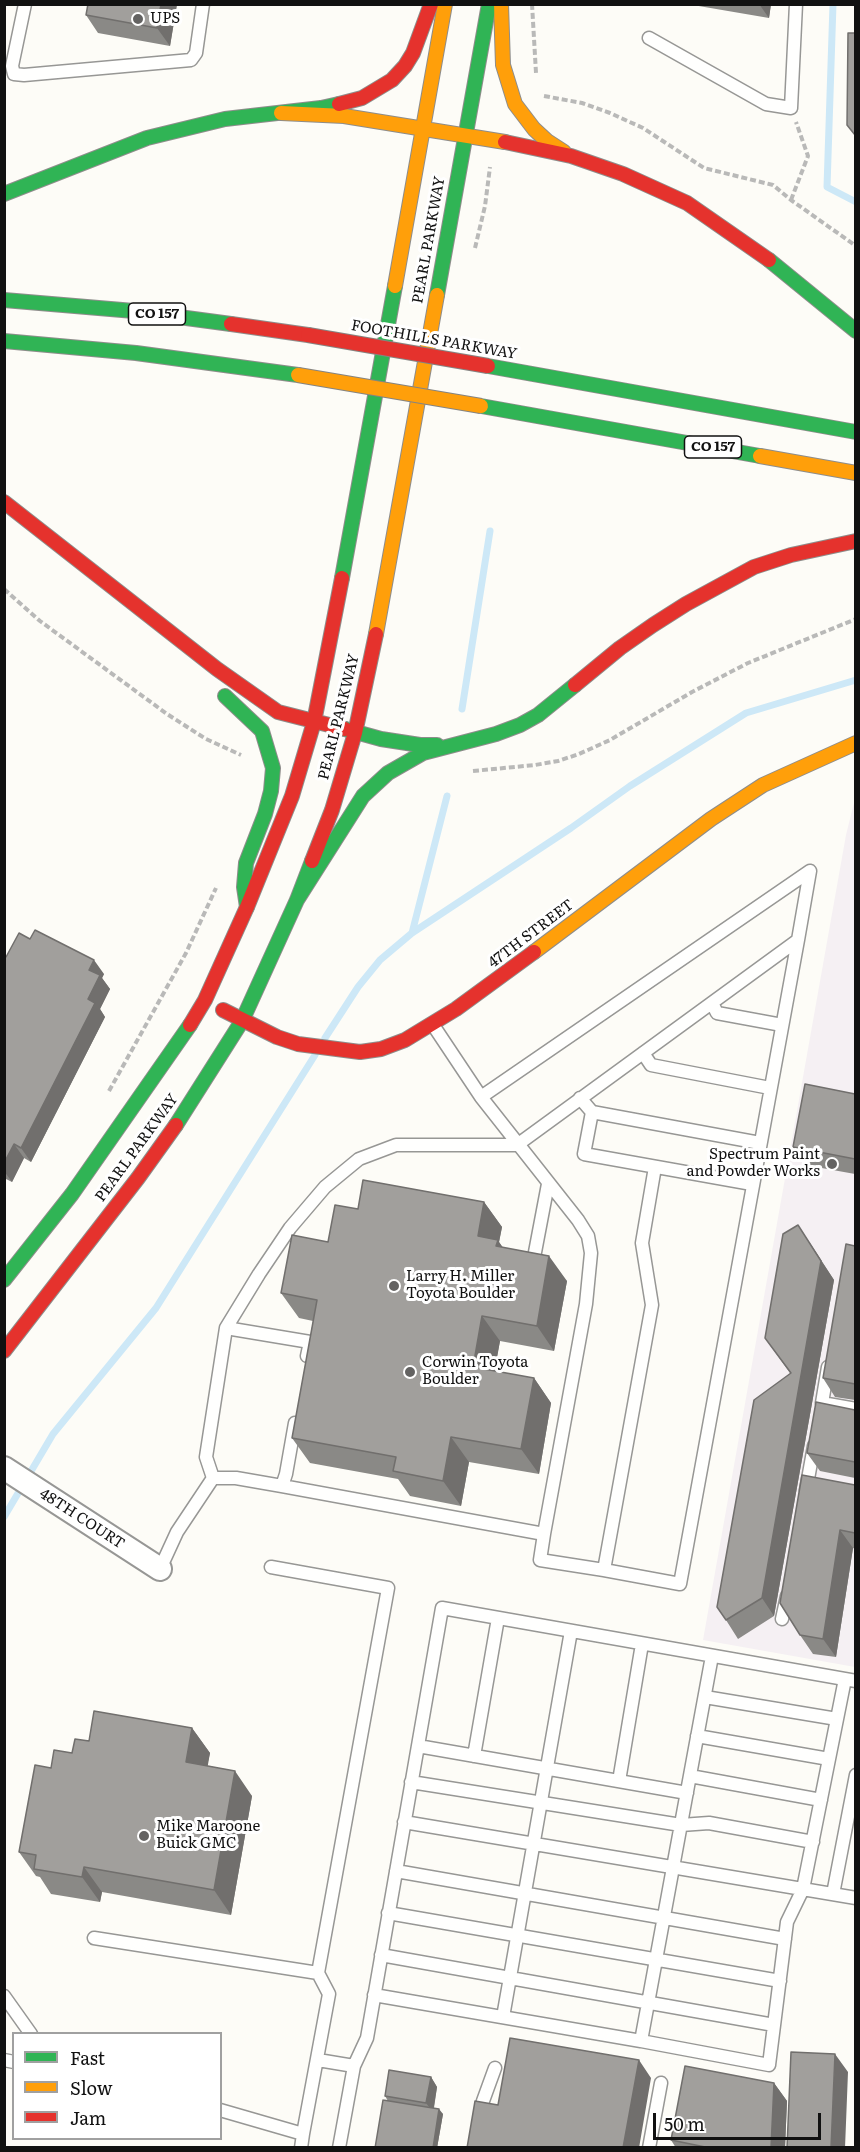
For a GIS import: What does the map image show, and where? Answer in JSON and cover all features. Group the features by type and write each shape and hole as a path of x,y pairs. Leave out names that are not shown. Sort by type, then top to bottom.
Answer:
{"main road":[{"path":"4,194 147,138 225,119 343,104 362,98 392,80 405,66 413,53 431,4"},
{"name":"PEARL PARKWAY","path":"4,1280 72,1194 187,1031 205,1000 247,907 292,796 314,722 357,504 445,4"},
{"name":"PEARL PARKWAY","path":"4,1351 144,1169 181,1117 242,1021 297,900 332,810 355,733 374,645 489,4"},
{"path":"501,4 503,65 515,104 534,129 547,141 571,156"},
{"path":"281,113 344,116 465,136 571,156 623,174 687,203 756,249 855,331"},
{"name":"FOOTHILLS PARKWAY","path":"4,300 134,311 308,334 855,432"},
{"name":"CO 157","path":"4,341 136,353 298,375 855,473"},
{"path":"4,502 248,693 278,712 396,742 447,746"},
{"path":"297,900 363,795 403,763 423,753 496,735 538,715 620,648 653,625 754,567 791,555 855,541"},
{"path":"84,566 107,599"},
{"path":"210,685 251,718 262,731 273,768 271,791 265,814 246,863 244,887 247,907"},
{"name":"47TH STREET","path":"205,1000 242,1021 298,1044 360,1052 381,1049 405,1040 497,980 711,819 763,784 855,743"}],"street":[{"name":"48TH COURT","path":"4,1468 160,1569"}],"lane":[{"path":"25,4 12,66 14,74 24,75 191,60 196,53 203,4"},
{"path":"649,38 766,104 791,108 796,4"},
{"path":"432,1024 481,1097 578,1220 588,1236 591,1253 586,1304 540,1560 680,1584 810,871 481,1097"},
{"path":"213,1478 206,1457 226,1328 290,1228 325,1187 358,1159 396,1145 517,1144 798,940"},
{"path":"712,1003 717,1013 782,1025"},
{"path":"643,1053 651,1065 770,1088"},
{"path":"580,1098 592,1112 760,1143"},
{"path":"592,1112 584,1154 752,1184"},
{"path":"604,1570 652,1305 642,1243 655,1167"},
{"path":"531,1274 548,1184"},
{"path":"226,1328 310,1342 306,1365"},
{"path":"830,1358 821,1408 855,1409"},
{"path":"282,1486 297,1412"},
{"path":"804,1504 813,1481 816,1436"},
{"path":"213,1478 236,1478 544,1534"},
{"path":"160,1569 177,1532 213,1478"},
{"path":"272,1567 388,1588 318,1973 330,1994 301,2148"},
{"path":"782,1619 789,1584"},
{"path":"339,2148 354,2066 367,2038 374,1995 388,1913 442,1608 850,1680 837,1719 804,1889 787,1922 769,2065 374,1995"},
{"path":"474,1756 498,1618"},
{"path":"503,2017 571,1631"},
{"path":"619,1781 642,1644"},
{"path":"641,2041 712,1656"},
{"path":"705,1697 837,1719"},
{"path":"698,1736 829,1759"},
{"path":"418,1746 687,1792"},
{"path":"833,1894 855,1775"},
{"path":"690,1776 821,1800"},
{"path":"411,1782 681,1825 709,1823 813,1842"},
{"path":"404,1822 855,1898"},
{"path":"396,1871 785,1939"},
{"path":"388,1913 780,1981"},
{"path":"94,1938 318,1973"},
{"path":"381,1955 774,2025"},
{"path":"4,1996 30,2032"},
{"path":"318,2060 354,2066"},
{"path":"475,2148 483,2101 495,2068"},
{"path":"649,2148 661,2083"},
{"path":"222,2111 303,2134"}],"path":[{"path":"532,4 537,84"},
{"path":"537,95 582,103 610,113 643,128 704,168 773,185 855,246"},
{"path":"791,108 808,156 791,200"},
{"path":"4,589 40,621 167,714 206,739 247,757"},
{"path":"466,771 535,765 579,754 609,740 748,663 855,619"},
{"path":"107,1093 180,963"}],"shaded area":[{"path":"855,799 855,1667 703,1640 846,835"}],"building":[{"path":"88,4 161,4 157,28 86,15"},
{"path":"848,33 855,33 855,135 847,125"},
{"path":"35,930 94,960 89,970 100,975 88,999 95,1003 21,1148 14,1144 4,1163 4,956 6,957 19,933 30,939"},
{"path":"805,1084 855,1094 855,1159 793,1147"},
{"name":"Corwin Toyota Boulder","path":"363,1180 484,1202 478,1236 498,1240 496,1246 549,1256 537,1326 482,1316 473,1367 534,1378 521,1449 451,1437 443,1481 393,1471 396,1457 292,1438 317,1300 281,1293 292,1235 328,1242 335,1205 358,1209"},
{"path":"798,1225 821,1261 762,1598 726,1620 717,1607 754,1400 791,1373 765,1338 783,1234"},
{"path":"846,1244 855,1246 855,1384 823,1378"},
{"path":"816,1402 855,1410 855,1462 807,1453"},
{"path":"802,1475 855,1485 855,1533 840,1530 823,1639 800,1635 780,1603"},
{"name":"Mike Maroone Buick GMC","path":"94,1711 192,1728 186,1762 235,1771 214,1890 84,1867 82,1877 34,1869 36,1855 19,1852 35,1765 51,1768 54,1750 72,1753 75,1739 89,1741"},
{"path":"510,2038 639,2060 623,2148 467,2148 475,2101 498,2105"},
{"path":"791,2052 835,2054 831,2148 787,2148"},
{"path":"685,2066 774,2083 771,2148 710,2148 671,2140"},
{"path":"389,2070 431,2077 426,2103 385,2096"},
{"path":"383,2100 439,2109 433,2148 375,2148"}],"waterway":[{"path":"833,4 827,187 856,202"},
{"path":"462,709 490,531"},
{"path":"325,1038 358,987 380,960 412,933 571,828 630,786 746,713 856,680"},
{"path":"412,933 447,796"},
{"path":"4,1517 53,1434 156,1308 315,1055"}],"traffic: fast":[{"path":"437,295 489,4"},
{"path":"4,194 147,138 225,119 339,104"},
{"path":"769,260 856,331"},
{"path":"342,578 395,286"},
{"path":"4,300 134,311 231,324"},
{"path":"4,341 136,353 298,375"},
{"path":"488,366 856,432"},
{"path":"481,406 760,456"},
{"path":"297,900 363,796 388,773 423,753 496,734 520,725 538,715 575,685"},
{"path":"225,696 262,731 273,768 271,791 265,814 246,863 244,887 247,907"},
{"path":"345,729 381,739 420,745 437,745"},
{"path":"176,1125 242,1021 297,900 312,861"},
{"path":"4,1280 72,1194 190,1025"}],"traffic: slow":[{"path":"395,286 445,4"},
{"path":"501,4 503,65 515,104 534,129 564,152"},
{"path":"281,113 344,116 505,142"},
{"path":"376,634 437,295"},
{"path":"298,375 481,406"},
{"path":"760,456 856,473"},
{"path":"534,952 711,819 763,785 856,743"}],"traffic: jam":[{"path":"339,104 362,98 392,80 405,66 413,53 431,4"},
{"path":"505,142 571,156 623,174 687,203 769,260"},
{"path":"231,324 308,335"},
{"path":"308,335 488,366"},
{"path":"4,502 217,669 278,712 345,729"},
{"path":"575,685 620,648 653,625 754,567 791,555 856,541"},
{"path":"190,1025 205,1000 247,907 292,796 314,722 342,578"},
{"path":"312,861 332,810 355,733 376,634"},
{"path":"223,1010 277,1037 298,1044 360,1052 381,1049 405,1040 456,1009 534,952"},
{"path":"4,1351 138,1178 176,1125"}],"place":[{"name":"UPS","path":"138,19"},
{"name":"Spectrum Paint and Powder Works","path":"832,1164"},
{"name":"Larry H. Miller Toyota Boulder","path":"394,1286"},
{"name":"Corwin Toyota Boulder","path":"410,1372"},
{"name":"Mike Maroone Buick GMC","path":"144,1836"}]}
